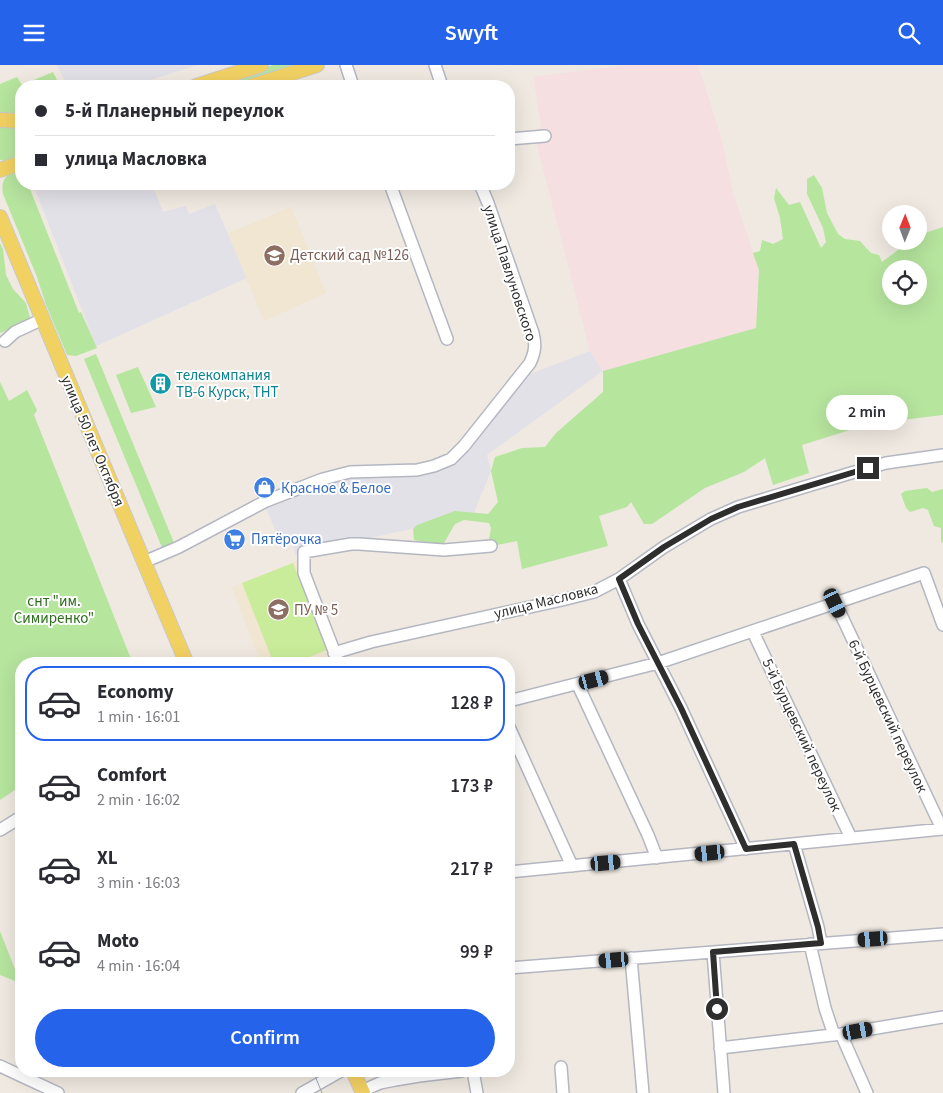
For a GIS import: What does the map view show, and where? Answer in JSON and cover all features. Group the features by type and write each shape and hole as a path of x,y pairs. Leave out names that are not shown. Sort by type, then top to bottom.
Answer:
{"main road":[{"path":"215,80 261,65"},
{"path":"267,80 298,68 317,65"},
{"path":"0,120 15,121"},
{"path":"0,170 15,165"},
{"name":"улица 50 лет Октября","path":"0,217 184,657"},
{"path":"356,1077 362,1092"}],"street":[{"path":"346,65 352,80"},
{"path":"434,65 440,80"},
{"path":"515,138 545,136"},
{"path":"392,190 448,339"},
{"name":"улица Павлуновского","path":"144,562 178,547 266,501 323,479 350,472 417,470 451,459 464,446 530,363 536,344 483,190"},
{"path":"5,341 15,332 42,319"},
{"name":"улица Масловка","path":"338,657 371,642 562,600 594,591 619,579 664,547 711,519 738,507 886,463 943,455"},
{"path":"336,657 304,573 304,552 351,544 444,550 491,546"},
{"path":"515,700 658,663 924,573 943,625"},
{"path":"619,579 638,624 681,708 746,849"},
{"name":"6-й Бурцевский переулок","path":"835,603 943,829"},
{"name":"5-й Бурцевский переулок","path":"753,632 851,839"},
{"path":"578,685 657,858"},
{"path":"515,740 572,866"},
{"path":"0,830 15,821"},
{"path":"515,872 943,829"},
{"path":"794,844 818,927 815,944 825,1008 867,1093"},
{"path":"515,968 943,934"},
{"path":"713,952 724,1093"},
{"path":"631,958 643,1093"},
{"path":"720,1048 838,1035 943,1017"},
{"path":"0,1066 15,1073"},
{"path":"561,1067 562,1093"},
{"path":"24,1077 58,1093"},
{"path":"302,1093 330,1077"},
{"path":"362,1092 380,1083 411,1077"},
{"path":"474,1077 477,1093"}],"shaded area":[{"path":"57,65 197,65 151,80 64,80"},
{"path":"625,65 698,65 721,137 733,193 759,270 756,328 603,371 590,351 536,141 541,125 533,77"},
{"path":"35,190 154,190 163,212 186,206 189,214 215,204 247,278 96,346"},
{"name":"Детский сад №126","path":"291,207 326,293 264,321 228,233"},
{"path":"590,351 603,371 487,455 491,471 473,515 295,555 293,543 277,534 265,506 326,481 454,460 522,377"},
{"name":"ПУ № 5","path":"297,561 334,657 258,657 232,587"}],"green space":[{"path":"273,65 289,65 290,69 259,80 227,80"},
{"path":"53,72 57,80 34,80"},
{"path":"17,77 19,80 15,80 15,113 0,113 0,84"},
{"path":"0,122 15,123 15,159 6,161 0,160"},
{"path":"15,172 15,190 30,190 79,313 81,312 97,348 76,356 67,355 3,194 2,186 4,180"},
{"path":"814,175 822,188 827,213 838,234 845,239 860,241 871,253 879,255 882,262 882,305 927,305 927,260 885,260 898,250 928,250 928,232 943,227 943,415 869,424 802,445 809,473 773,485 765,458 744,472 705,488 652,524 644,524 631,502 627,507 599,516 608,546 522,569 517,541 497,545 489,539 491,528 489,523 464,520 455,524 444,543 434,544 414,540 413,529 417,525 455,511 488,514 498,502 491,471 495,457 522,448 545,447 556,433 603,392 603,371 756,328 759,270 753,253 760,251 762,240 773,244 783,239 780,218 774,198 776,188 789,205 800,202 821,248 826,242 823,228 807,194 807,179"},
{"path":"0,243 3,249 6,275 13,289 26,303 31,321 0,333"},
{"path":"96,354 175,545 163,550 84,359"},
{"path":"138,367 156,407 131,413 116,375"},
{"name":"снт \"им. Симиренко\"","path":"0,382 9,401 27,390 37,410 34,415 130,657 15,657 15,790 0,800"},
{"path":"927,488 932,492 943,489 943,543 941,542 941,528 934,526 928,510 923,508 910,512 906,508 901,494 905,491"},
{"name":"ПУ № 5","path":"293,563 327,650 310,657 271,657 242,583"},
{"path":"0,931 15,969 15,981 0,975"}],"tram line":[{"path":"315,1077 322,1093"}],"place":[{"name":"Детский сад №126","path":"274,255"},
{"name":"телекомпания ТВ-6 Курск, ТНТ","path":"160,384"},
{"name":"Красное & Белое","path":"265,488"},
{"name":"Пятёрочка","path":"235,539"},
{"name":"ПУ № 5","path":"278,610"}],"route":[{"path":"717,1009 713,952 821,943 818,927 794,844 746,849 681,708 638,624 619,579 664,547 711,519 738,507 868,468"}]}
